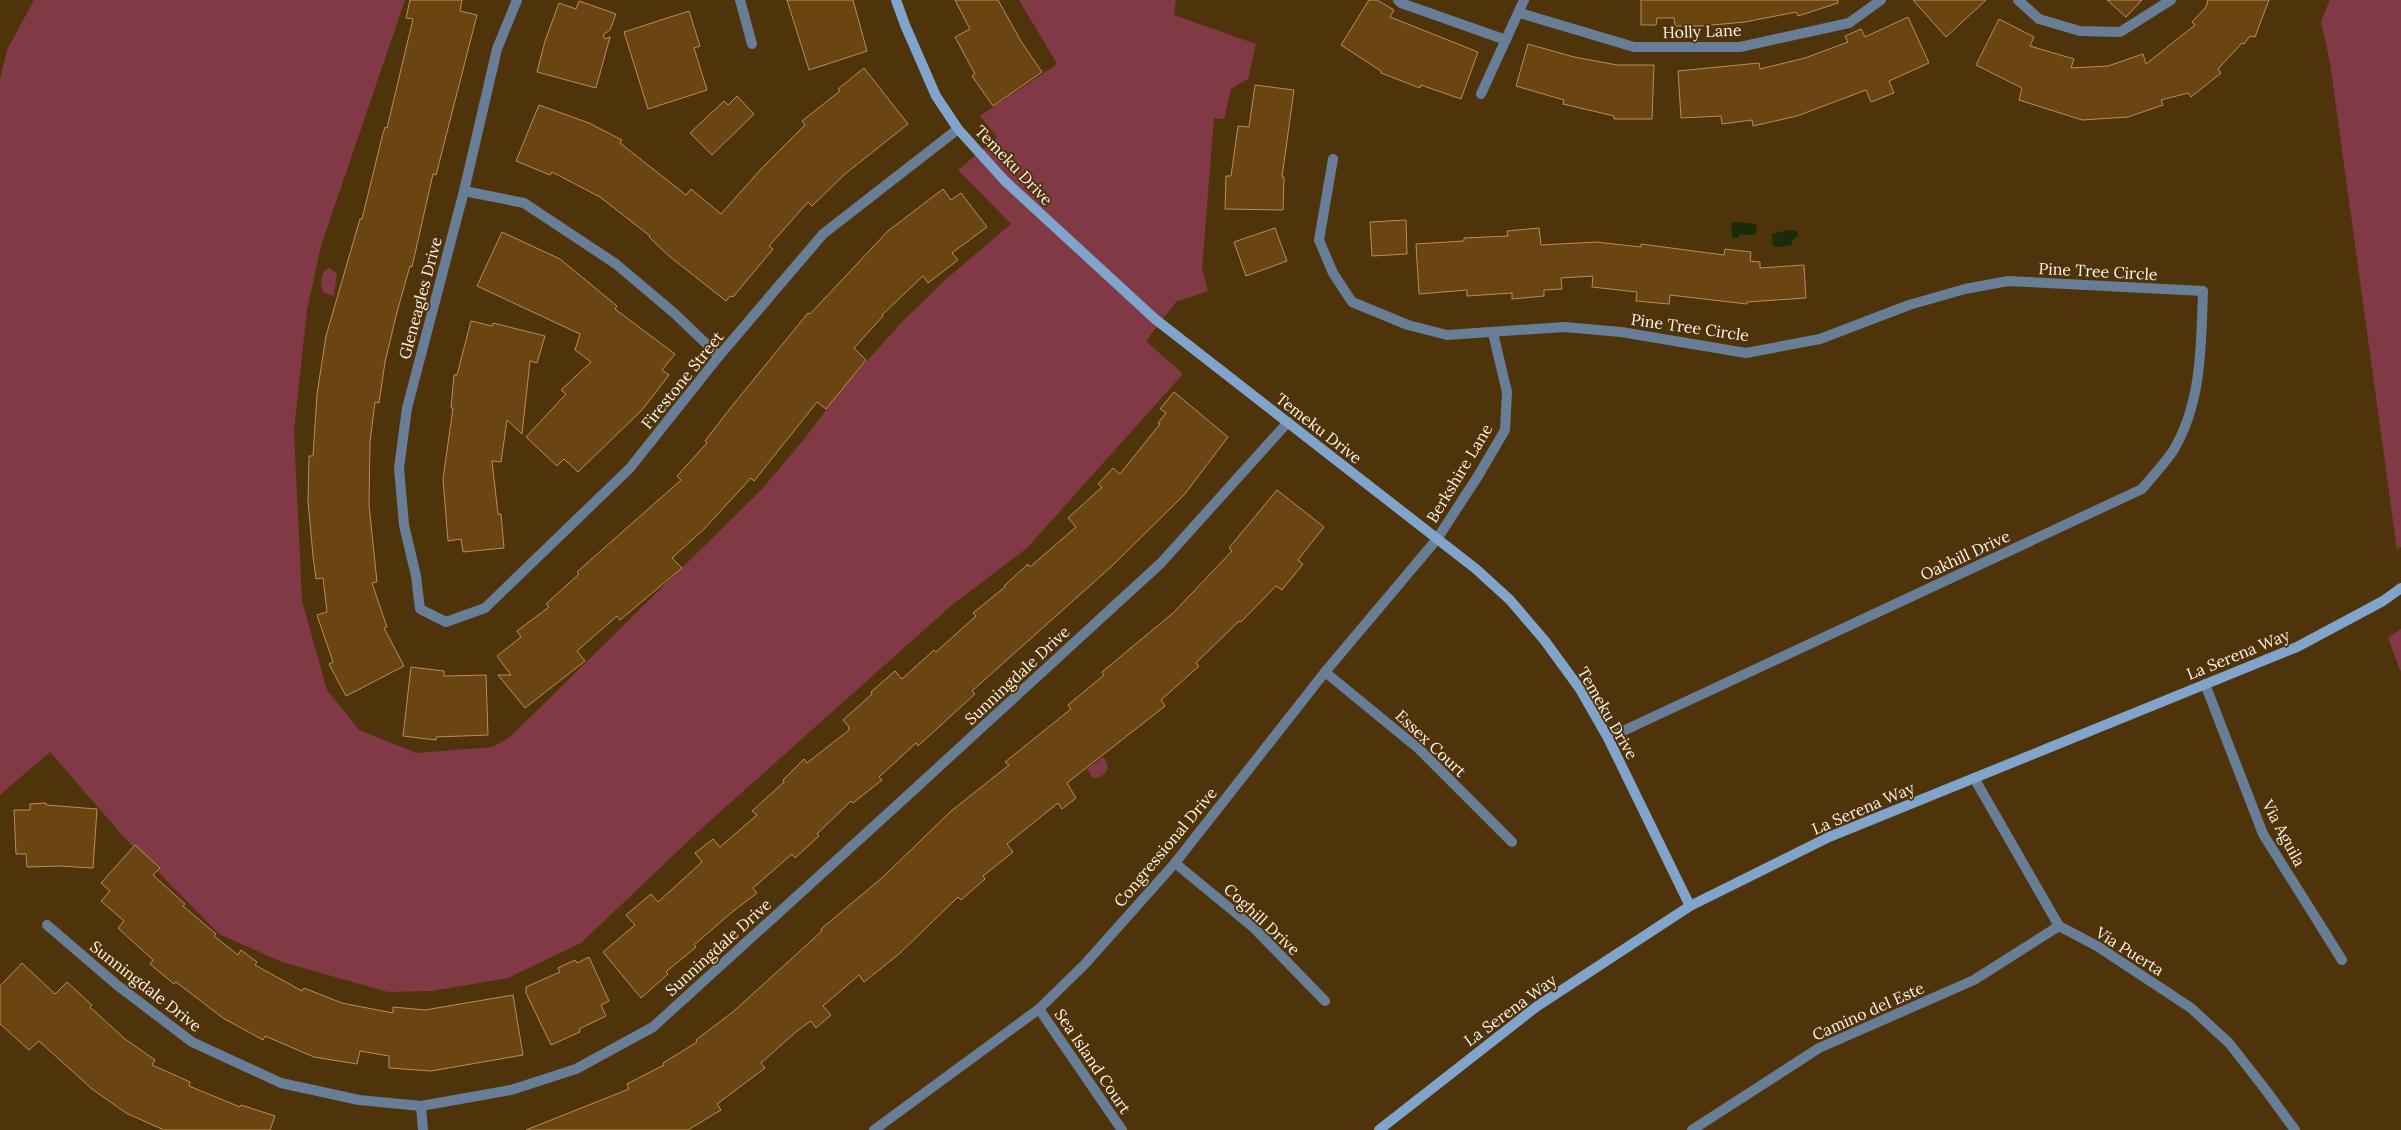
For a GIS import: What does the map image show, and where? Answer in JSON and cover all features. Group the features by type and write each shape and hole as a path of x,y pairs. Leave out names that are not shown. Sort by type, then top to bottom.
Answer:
{"street":[{"name":"Gleneagles Drive","path":"420,609 416,576 404,525 399,468 407,408 464,191 497,49 517,0"},
{"path":"740,0 752,44"},
{"name":"Temeku Drive","path":"896,0 936,96 958,129 1005,181 1155,319 1288,422 1510,600 1580,689 1608,738 1690,906"},
{"path":"1398,0 1401,3 1506,40"},
{"path":"1481,94 1520,13 1524,0"},
{"name":"Holly Lane","path":"1520,13 1634,47 1740,46 1849,23 1881,0"},
{"path":"2018,0 2039,19 2080,31 2120,32 2170,0"},
{"name":"Firestone Street","path":"420,609 446,622 485,608 630,468 719,356 823,234 958,129"},
{"name":"Pine Tree Circle","path":"1333,159 1319,240 1333,273 1352,302 1408,325 1447,335 1564,327 1621,332 1746,353 1820,339 1909,306 1965,289 2008,281 2203,291"},
{"path":"464,191 524,203 616,264 674,313 719,356"},
{"name":"Oakhill Drive","path":"1608,738 2142,489 2173,451 2193,408 2200,356 2203,291"},
{"name":"Berkshire Lane","path":"1437,540 1505,430 1507,392 1493,333"},
{"name":"Sunningdale Drive","path":"47,925 116,985 192,1042 281,1083 359,1100 421,1106 511,1090 576,1069 653,1026 1161,563 1288,422"},
{"name":"Congressional Drive","path":"874,1130 1039,1009 1085,964 1175,863 1325,672 1437,540"},
{"name":"La Serena Way","path":"1379,1130 1391,1118 1536,1007 1690,906 1829,837 2297,647 2382,601 2401,588"},
{"name":"Essex Court","path":"1325,672 1419,749 1512,842"},
{"name":"Via Aguila","path":"2205,684 2264,834 2342,960"},
{"path":"1974,778 2059,926"},
{"name":"Coghill Drive","path":"1175,863 1254,928 1325,1001"},
{"name":"Camino del Este","path":"1692,1130 1819,1048 1974,980 2059,926"},
{"name":"Via Puerta","path":"2059,926 2097,946 2191,1008 2229,1043 2266,1089 2295,1130"},
{"name":"Sea Island Court","path":"1039,1009 1122,1130"},
{"path":"421,1106 423,1130"}],"shaded area":[{"path":"34,0 405,0 321,246 307,310 294,430 302,601 327,690 359,730 416,753 493,747 511,736 761,490 801,443 846,384 902,322 946,279 1011,224 958,170 997,137 980,116 1057,64 1019,0 1176,0 1174,15 1256,44 1248,79 1231,89 1224,119 1214,118 1202,269 1208,291 1176,302 1146,341 1183,374 1027,548 952,605 701,829 581,943 508,978 432,991 388,992 282,962 219,934 123,836 50,752 0,795 0,79 7,50"},
{"path":"2330,0 2401,0 2401,547 2397,550 2330,63 2321,21"},
{"path":"1731,223 1755,224 1757,227 1755,235 1739,235 1738,238 1732,238"},
{"path":"1789,230 1797,231 1798,235 1793,239 1791,245 1773,246 1772,234"},
{"path":"330,268 337,274 334,296 324,293 321,287 325,270"},
{"path":"2401,629 2401,672 2388,638"},
{"path":"1103,757 1107,764 1107,771 1102,776 1093,778 1087,769"}],"building":[{"path":"410,0 462,0 460,11 477,15 436,175 433,174 412,267 410,266 397,312 385,362 379,403 375,402 370,442 369,505 377,582 372,583 387,627 384,628 404,666 346,696 329,664 333,662 317,615 327,612 323,578 316,579 313,556 308,501 309,456 313,456 317,394 326,336 360,219 362,219 382,137 385,127 387,128 413,19 406,18"},
{"path":"787,0 853,0 867,51 809,70"},
{"path":"955,0 998,0 1022,43 1042,72 993,106 972,76 975,74 955,37 970,29"},
{"path":"1369,0 1377,0 1394,10 1390,17 1478,52 1461,99 1421,85 1420,88 1381,73 1381,71 1341,45"},
{"path":"1641,0 1838,0 1838,3 1798,16 1796,12 1745,22 1675,26 1674,18 1657,18 1656,25 1641,25"},
{"path":"1913,0 1986,0 1946,37"},
{"path":"2107,0 2142,0 2126,17"},
{"path":"2208,0 2269,0 2255,37 2250,36 2244,44 2242,43 2218,69 2221,73 2191,97 2188,93 2161,100 2163,105 2128,117 2082,120 2019,100 2022,88 1976,65 1999,19 2034,37 2030,46 2074,59 2071,68 2108,66 2143,54 2146,64 2195,25 2192,22 2206,7"},
{"path":"579,1 616,14 610,30 603,35 605,39 610,37 596,88 537,72 545,41 559,3 576,9"},
{"path":"689,11 700,46 694,48 707,90 648,109 624,32"},
{"path":"1908,17 1929,63 1889,81 1894,93 1871,102 1866,90 1797,116 1753,126 1752,120 1722,124 1721,116 1681,118 1678,71 1759,63 1760,69 1805,58 1848,42 1845,36 1861,29 1865,37"},
{"path":"1528,44 1574,57 1617,65 1654,65 1652,119 1614,119 1614,116 1563,104 1564,100 1516,86"},
{"path":"864,68 908,124 845,174 812,206 808,202 769,246 773,249 733,297 730,296 726,301 669,256 650,236 600,197 552,172 550,175 516,161 539,105 589,123 622,140 620,143 686,195 691,189 721,214 762,168 805,125 802,121 840,91 838,89"},
{"path":"1255,85 1294,90 1282,177 1284,177 1283,210 1225,209 1226,176 1231,176 1238,126 1249,127"},
{"path":"737,96 754,114 712,155 690,133 724,101 728,105"},
{"path":"943,189 951,200 961,193 987,227 952,253 958,260 928,283 923,276 882,315 854,348 866,360 826,409 817,402 754,481 751,478 704,529 672,558 682,568 620,620 617,616 577,651 585,661 525,708 498,675 511,675 497,656 521,637 517,631 549,607 546,604 579,574 577,572 681,480 677,476 707,443 705,441 732,406 808,313 810,314 888,231"},
{"path":"1406,220 1407,254 1372,256 1370,222"},
{"path":"1275,228 1287,261 1246,276 1234,242"},
{"path":"1539,228 1541,245 1596,242 1641,247 1641,244 1724,255 1725,249 1751,252 1750,261 1760,262 1760,268 1804,265 1806,298 1747,302 1747,304 1670,295 1669,304 1636,301 1637,292 1592,287 1593,276 1561,278 1562,289 1544,290 1544,296 1512,299 1512,293 1467,296 1467,290 1419,294 1416,244 1464,241 1464,238 1508,236 1507,231"},
{"path":"502,232 560,259 617,306 615,309 675,354 662,370 669,375 642,410 578,472 564,459 557,466 526,437 566,394 561,390 591,362 575,350 580,334 477,286"},
{"path":"471,321 492,326 493,323 545,336 537,363 530,361 522,434 507,420 501,462 492,461 498,514 501,514 504,548 463,552 461,539 448,541 443,479 453,408 451,408 454,375 457,375"},
{"path":"1174,392 1228,437 1184,495 1112,566 972,691 975,694 918,746 916,743 879,777 882,780 853,803 851,801 817,834 819,836 795,858 792,854 753,888 757,893 694,945 696,947 666,972 668,974 641,998 603,952 635,925 626,915 651,894 658,902 702,862 695,853 713,839 720,847 757,815 752,811 784,782 783,780 804,759 807,763 849,730 849,727 843,720 872,694 871,692 895,671 902,679 934,650 936,652 976,616 973,613 1005,587 1028,564 1030,567 1076,527 1068,518 1102,487 1098,484 1113,468 1120,474 1160,424 1158,423 1166,413 1160,409"},
{"path":"1277,490 1324,527 1298,560 1303,564 1282,590 1276,586 1241,622 1239,621 1196,663 1199,666 1161,700 1165,706 1067,783 1076,798 1062,809 1058,803 1007,844 1013,852 983,876 985,879 961,900 958,897 899,954 864,982 859,975 823,1006 831,1015 816,1028 811,1021 797,1031 761,1063 765,1068 717,1104 721,1110 688,1130 526,1130 629,1089 627,1084 664,1065 663,1063 697,1042 696,1040 734,1011 822,931 821,929 883,877 950,812 1009,765 1005,762 1071,709 1068,705 1104,675 1102,672 1173,613 1232,551 1229,548"},
{"path":"411,667 444,671 444,676 486,675 488,735 436,737 436,740 403,736"},
{"path":"46,803 46,805 97,809 93,868 27,867 26,854 16,854 14,810 30,810 30,804"},
{"path":"135,845 160,868 153,875 185,904 183,906 216,934 214,936 238,955 241,950 257,962 255,965 302,991 304,988 342,1003 393,1013 393,1007 425,1010 513,995 523,1055 431,1071 389,1068 389,1056 360,1051 357,1064 314,1057 265,1036 263,1040 223,1018 176,982 174,984 150,964 153,960 118,928 124,921 101,901 110,891 101,883"},
{"path":"589,957 609,1001 601,1005 606,1016 579,1029 580,1032 551,1045 526,993 526,987 560,972 558,968 575,960 577,963"},
{"path":"22,963 55,994 67,982 92,1005 90,1007 125,1039 155,1060 152,1065 190,1082 189,1086 240,1107 241,1105 275,1116 270,1130 164,1130 126,1113 92,1089 39,1041 29,1050 0,1024 0,986"}]}
